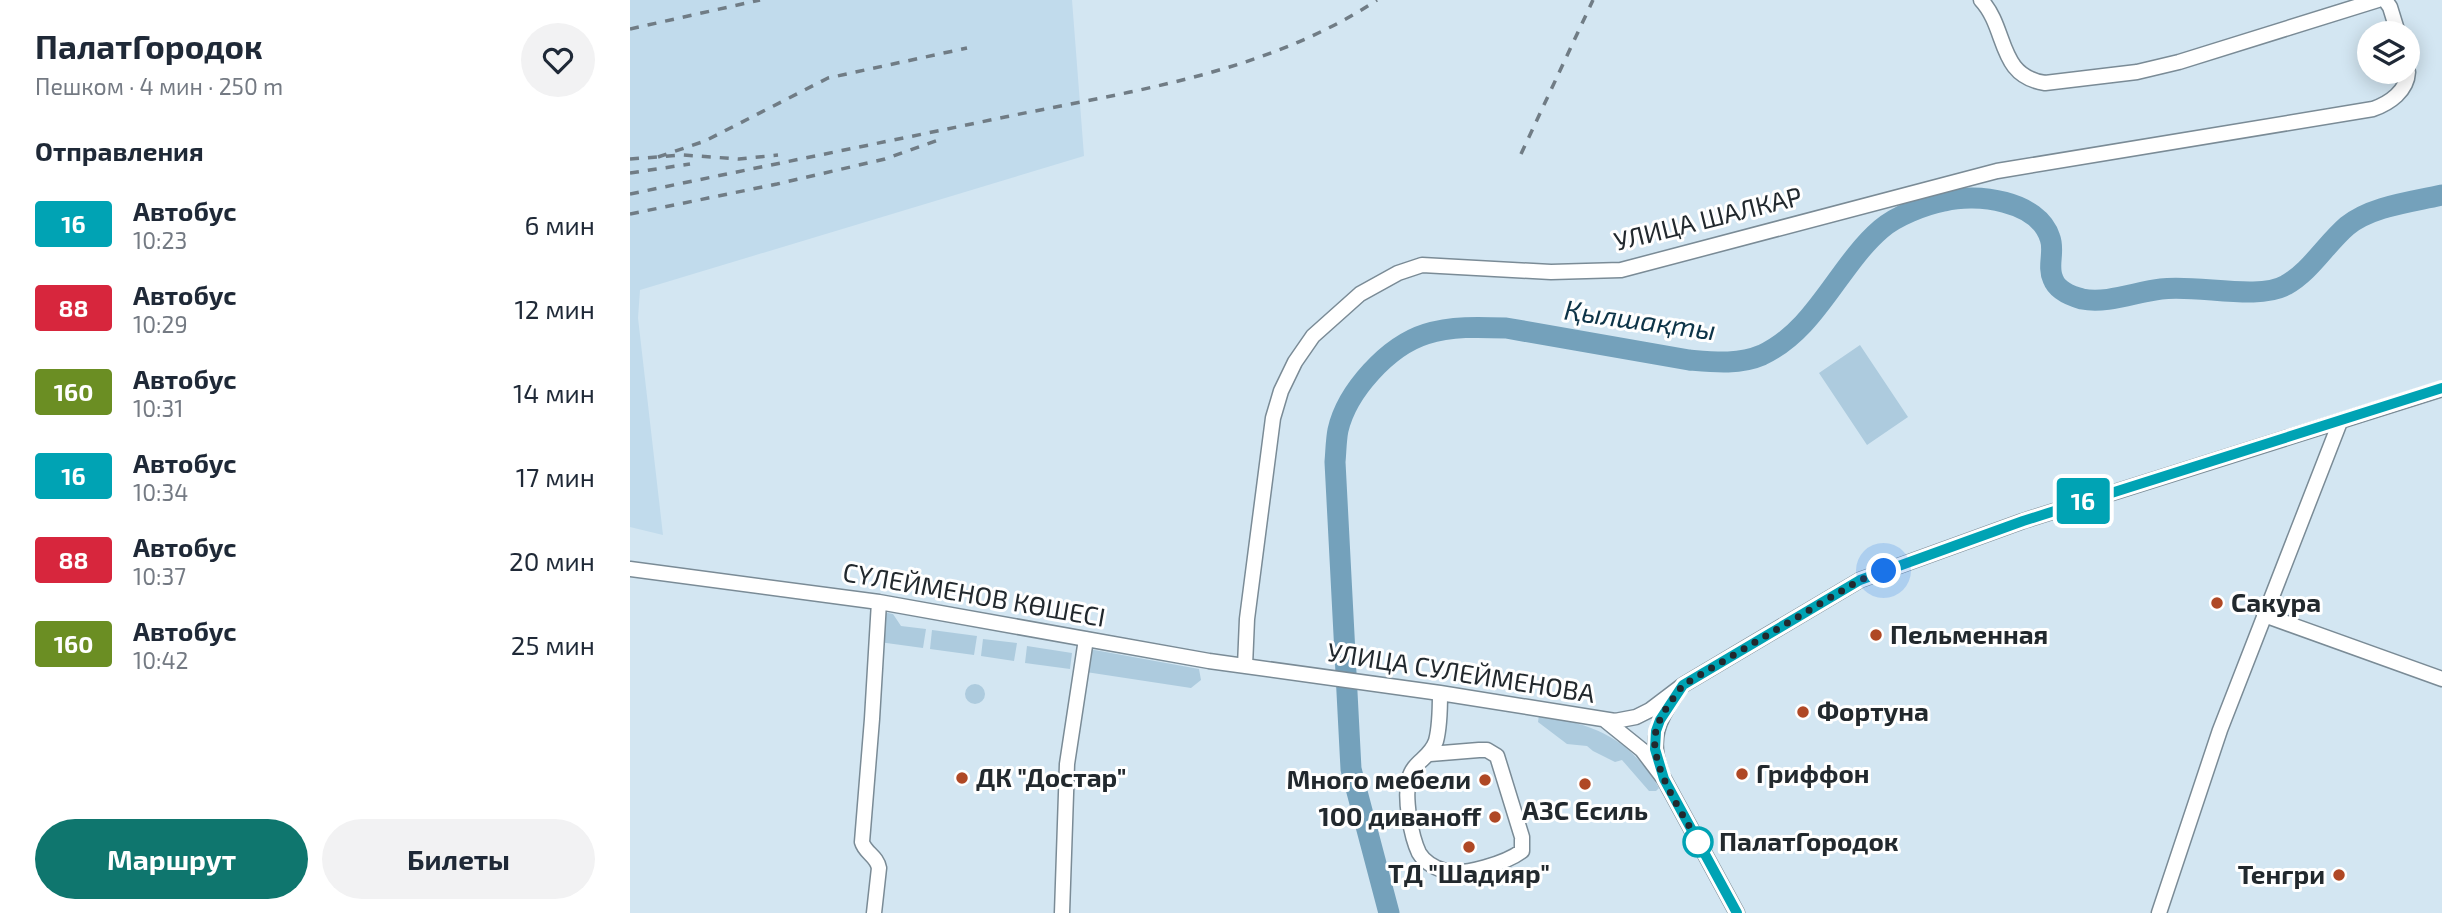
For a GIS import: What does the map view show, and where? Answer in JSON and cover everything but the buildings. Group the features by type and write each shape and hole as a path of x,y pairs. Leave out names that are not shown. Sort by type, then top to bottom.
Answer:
{"street":[{"path":"1980,0 1992,12 2008,58 2016,70 2030,80 2045,83 2137,72 2179,62 2378,0"},
{"path":"2386,0 2394,21"},
{"name":"УЛИЦА ШАЛКАР","path":"1245,666 1248,612 1273,418 1281,391 1295,362 1313,336 1360,294 1378,283 1422,265 1551,272 1620,270 1997,171 2373,109 2395,97 2405,84"},
{"path":"1604,720 1626,720 1650,710 1683,685 1860,580 2036,517 2442,388"},
{"path":"2159,913 2220,730 2340,422"},
{"name":"СҮЛЕЙМЕНОВ КӨШЕСІ","path":"630,569 879,602 1310,675"},
{"path":"874,913 878,861 862,842 879,602"},
{"path":"2263,615 2442,679"},
{"path":"1062,913 1067,764 1086,639"},
{"name":"УЛИЦА СУЛЕЙМЕНОВА","path":"1310,675 1604,720"},
{"path":"1664,779 1655,749 1656,731 1666,708 1683,685"},
{"path":"1430,754 1487,750 1497,756 1522,837 1522,851 1503,860 1462,872 1443,870 1427,862 1419,853 1408,809 1407,793 1413,769 1430,754 1439,730 1440,693"},
{"path":"1604,720 1642,750 1664,779 1737,913"}],"shaded area":[{"path":"630,0 1072,0 1084,156 640,290 638,318 663,535 630,527"},
{"path":"1860,345 1908,417 1867,445 1819,373"},
{"path":"883,612 893,614 901,626 926,629 923,648 879,642"},
{"path":"932,630 977,636 974,655 930,649"},
{"path":"983,639 1017,643 1014,661 981,656"},
{"path":"1027,646 1072,653 1070,669 1025,663"},
{"path":"1089,649 1199,669 1201,680 1191,688 1086,672"},
{"path":"971,684 979,684 985,694 979,704 971,704 965,698 965,690"},
{"path":"1539,715 1577,723 1609,736 1635,756 1659,788 1649,791 1622,760 1615,762 1587,746 1567,744 1538,722"}],"waterway":[{"name":"Қылшақты","path":"1389,913 1351,769 1335,462 1338,430 1350,400 1371,372 1397,349 1436,331 1506,328 1689,360 1726,362 1753,358 1781,344 1797,330 1881,229 1919,208 1957,199 2004,202 2033,215 2050,238 2051,274 2055,283 2078,298 2101,300 2176,288 2244,292 2274,290 2295,279 2339,233 2357,219 2393,206 2442,195"}],"railway":[{"path":"630,29 760,0"},
{"path":"630,194 1150,88 1197,76 1290,45 1335,25 1377,0"},
{"path":"1521,154 1593,0"},
{"path":"658,157 705,141 828,78 967,48"},
{"path":"630,214 885,159 944,138"},
{"path":"630,159 683,155 739,159 778,155"},
{"path":"630,173 690,164"}],"bus line":[{"name":"16","path":"1737,913 1664,779 1658,763 1655,749 1656,731 1666,708 1683,685 1860,580 2023,521 2442,388"}],"place":[{"name":"Сакура","path":"2217,603"},
{"name":"Пельменная","path":"1876,635"},
{"name":"Фортуна","path":"1803,712"},
{"name":"Гриффон","path":"1742,774"},
{"name":"ДК \"Достар\"","path":"962,778"},
{"name":"Много мебели","path":"1485,780"},
{"name":"АЗС Есиль","path":"1585,784"},
{"name":"100 диваноff","path":"1495,817"},
{"name":"ПалатГородок","path":"1698,842"},
{"name":"ТД \"Шадияр\"","path":"1469,847"},
{"name":"Тенгри","path":"2339,875"}],"route":[{"path":"1698,842 1703,850 1658,763 1655,749 1656,731 1666,708 1683,685 1860,580 1884,571"}]}
